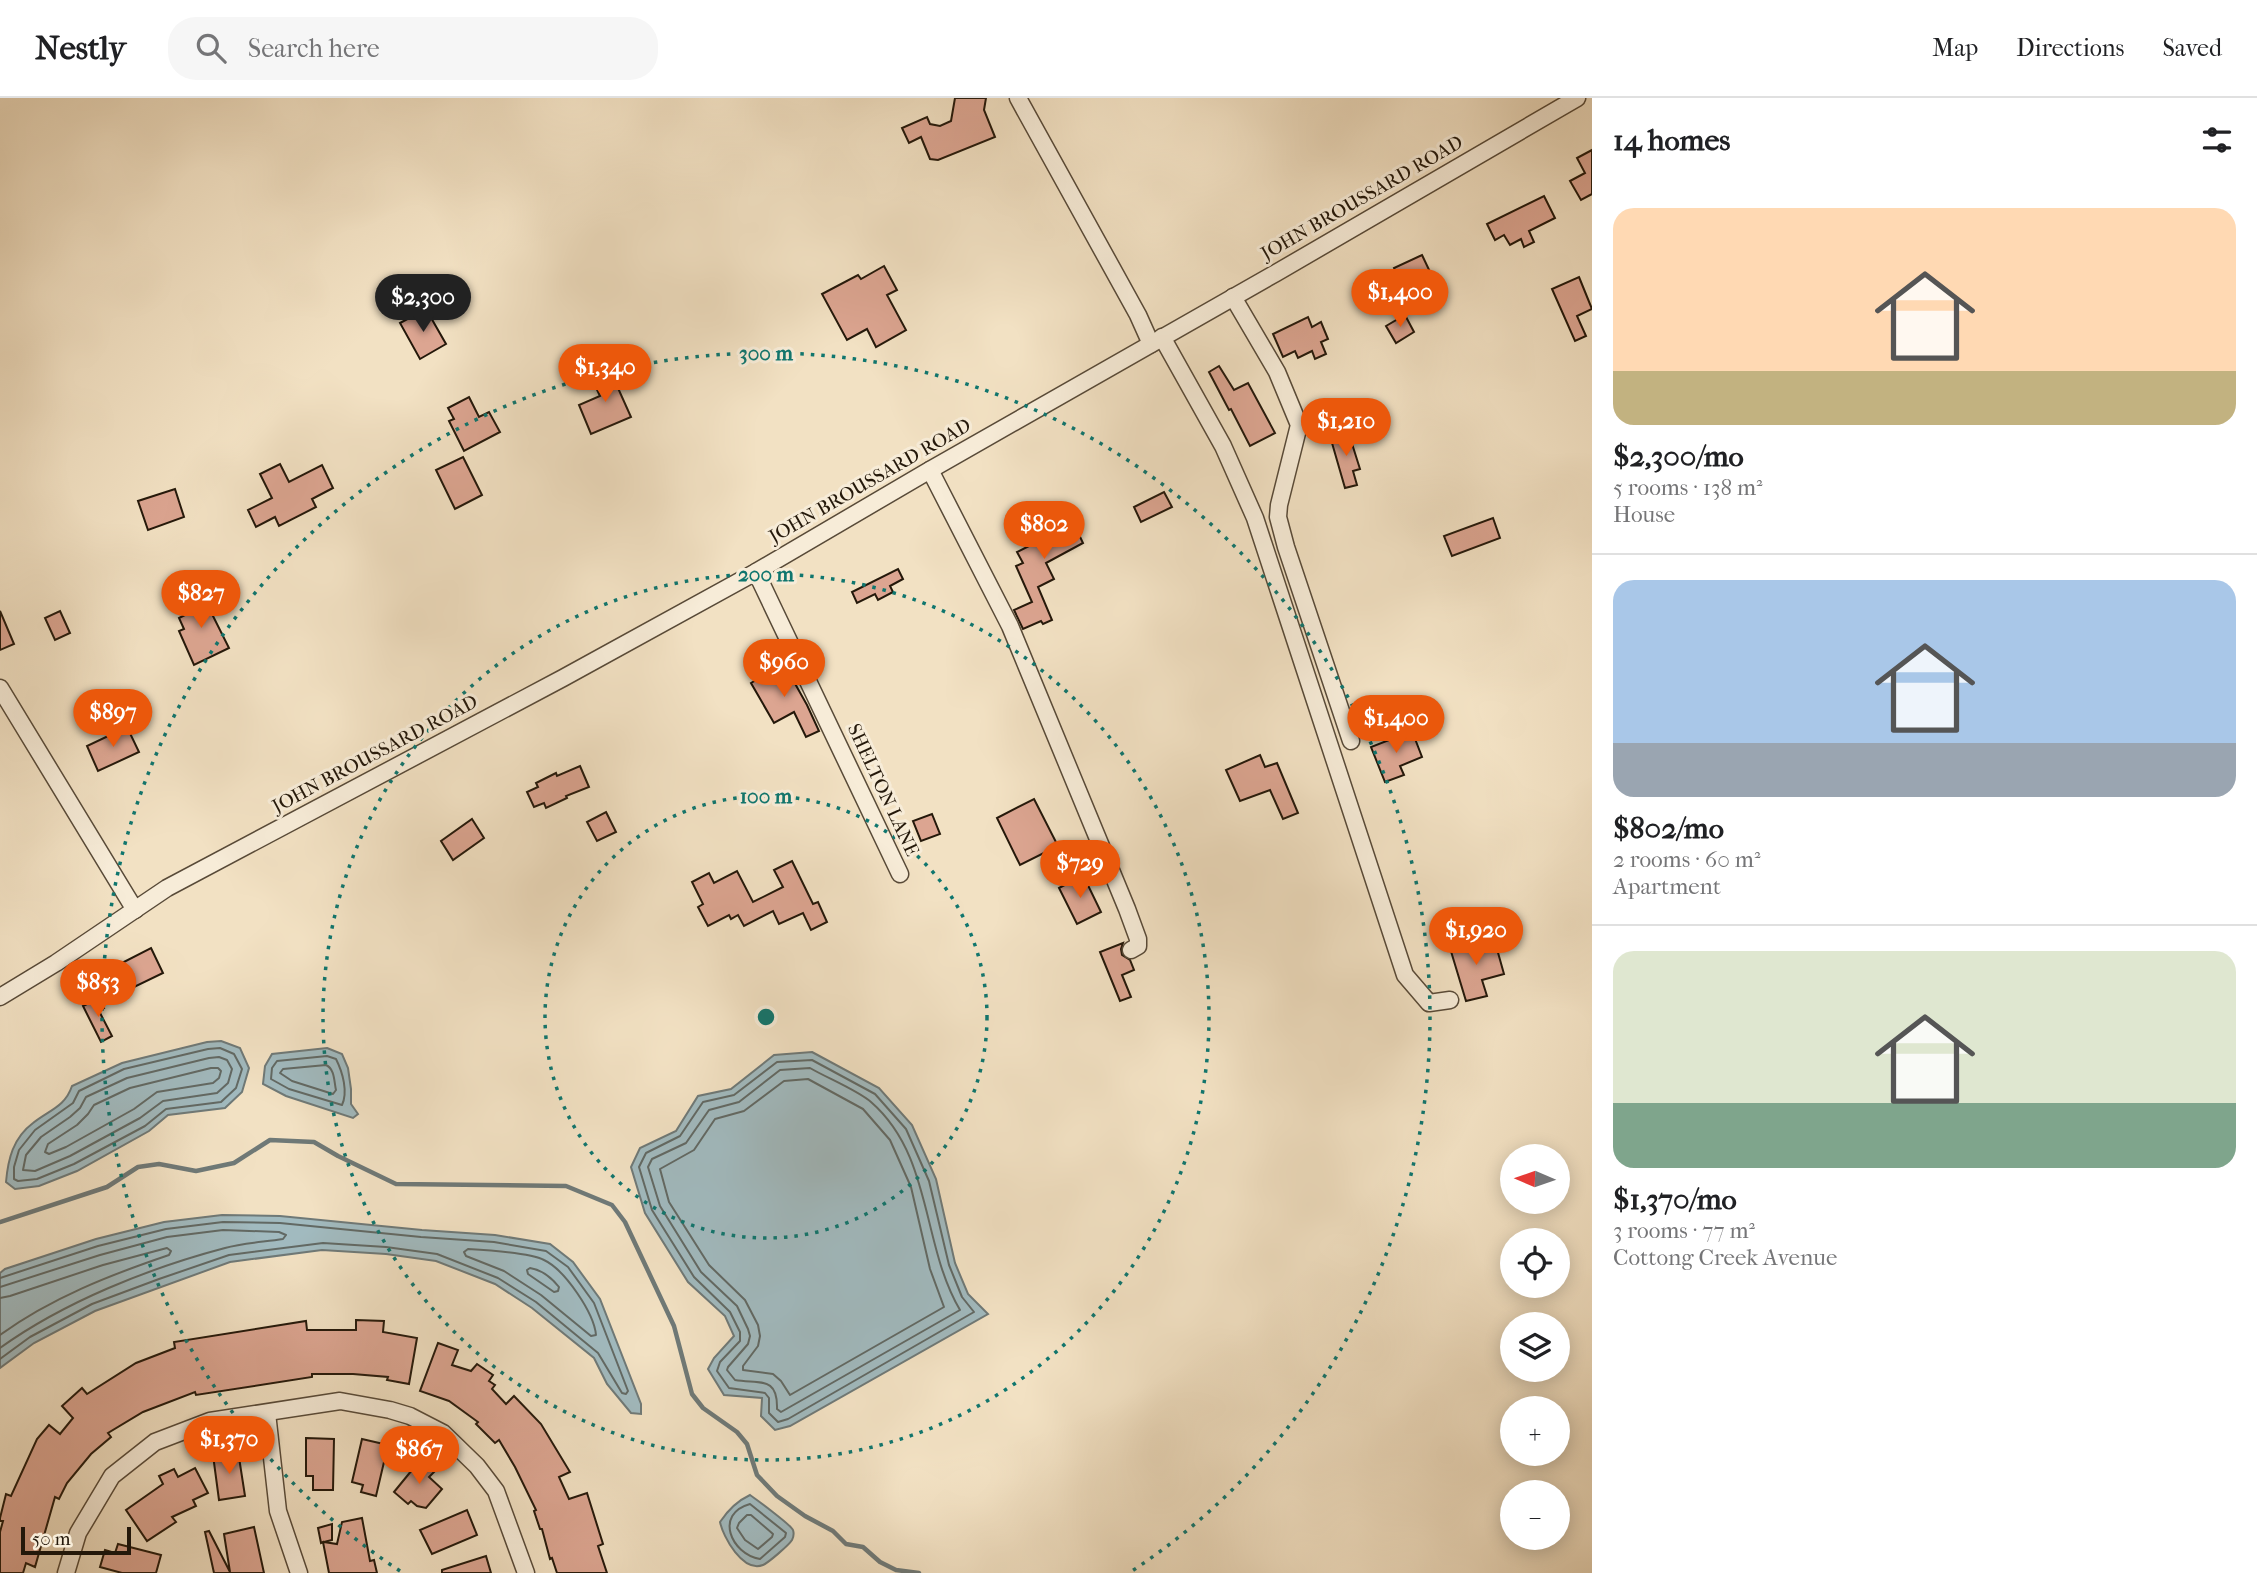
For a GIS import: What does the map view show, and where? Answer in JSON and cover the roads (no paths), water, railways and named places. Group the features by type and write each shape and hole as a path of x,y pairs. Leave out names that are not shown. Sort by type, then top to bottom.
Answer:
{"street":[{"path":"1018,98 1138,315 1223,446 1255,518 1405,975 1429,1003 1450,1000"},
{"name":"JOHN BROUSSARD ROAD","path":"0,998 167,888 564,678 756,572 1577,98"},
{"path":"1233,297 1277,372 1299,425 1279,505 1279,517 1286,547 1351,741"},
{"path":"930,470 1010,626 1138,939 1139,946 1131,950"},
{"name":"SHELTON LANE","path":"756,572 900,874"},
{"path":"0,688 135,910"},
{"path":"66,1573 78,1533 111,1476 156,1442 210,1421 340,1401 410,1416 443,1433 477,1466 496,1491 526,1573"},
{"path":"267,1413 278,1511 299,1573"}],"water":[{"path":"221,1041 240,1048 249,1068 242,1092 225,1108 168,1115 149,1131 77,1171 39,1186 15,1189 6,1182 10,1157 16,1142 33,1123 61,1104 72,1086 122,1063"},
{"path":"327,1048 342,1054 348,1068 351,1104 358,1114 353,1118 286,1096 263,1084 265,1066 272,1054"},
{"path":"812,1052 879,1088 912,1125 936,1179 955,1263 968,1294 988,1314 790,1426 775,1430 761,1416 762,1398 724,1395 708,1369 734,1336 725,1316 688,1282 645,1213 631,1167 640,1148 676,1131 698,1096 731,1089 774,1055"},
{"path":"222,1215 280,1216 495,1235 550,1244 573,1262 600,1299 641,1404 641,1414 631,1413 607,1384 594,1358 532,1308 495,1284 436,1261 386,1254 322,1250 230,1262 95,1311 34,1343 0,1368 0,1273 5,1269 96,1239 164,1222"},
{"path":"750,1495 786,1523 794,1533 792,1540 778,1554 763,1565 756,1566 748,1564 735,1552 720,1522 733,1506"}],"waterway":[{"path":"0,1222 107,1187 138,1167 159,1164 196,1171 234,1163 270,1140 314,1142 396,1184 566,1186 612,1205 625,1222 674,1326 692,1394 703,1408 737,1432 747,1444 757,1475 777,1496 805,1516 833,1531 846,1544 863,1547 880,1562 896,1570 919,1573"}]}
